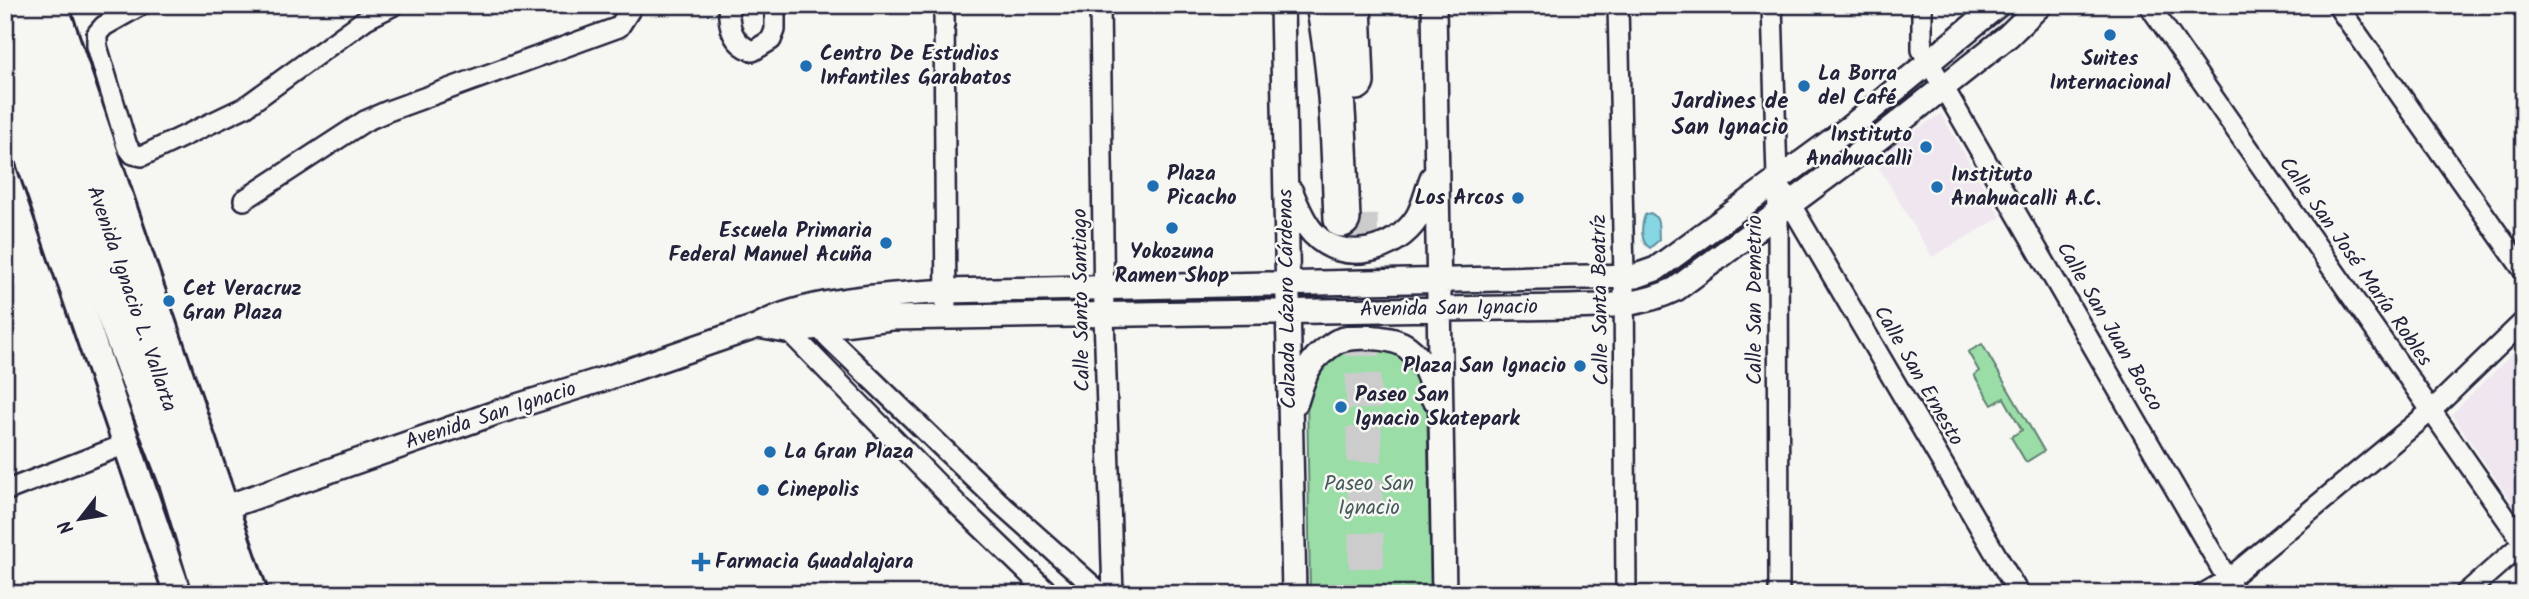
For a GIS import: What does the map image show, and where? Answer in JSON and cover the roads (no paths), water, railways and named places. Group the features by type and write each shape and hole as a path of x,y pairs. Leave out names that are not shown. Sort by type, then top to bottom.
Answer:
{"highway":[{"path":"1324,5 1351,217 1353,5"}],"main road":[{"name":"Avenida Ignacio L. Vallarta","path":"29,5 71,169 175,482 209,594"},
{"name":"Avenida Ignacio L. Vallarta","path":"54,5 217,513 231,594"},
{"name":"Avenida Ignacio L. Vallarta","path":"5,20 217,513"},
{"path":"5,88 178,594"},
{"path":"175,482 169,519 192,594"},
{"path":"217,513 253,594"}],"street":[{"path":"141,5 104,26 97,34 97,46 127,146 133,154 142,156 245,107 362,12 394,5"},
{"path":"244,200 365,121 619,27 633,5"},
{"path":"728,5 729,26 734,38 743,47 753,51 772,40 775,30 775,5"},
{"path":"943,5 946,317"},
{"name":"Calle Santo Santiago","path":"1100,5 1103,286 1113,594"},
{"name":"Calzada Lázaro Cárdenas","path":"1282,5 1294,594"},
{"path":"1434,5 1444,594"},
{"name":"Calle Santa Beatríz","path":"1618,5 1624,276 1626,594"},
{"name":"Calle San Demetrio","path":"1772,5 1777,182 1784,209 1779,594"},
{"name":"Calle San Juan Bosco","path":"1922,5 1922,50 2232,587"},
{"name":"Avenida San Ignacio","path":"217,513 498,412 773,324 801,309 881,296 946,291 1636,276 1656,269 1777,182 1930,63 1998,5"},
{"name":"Avenida San Ignacio","path":"773,324 816,327 891,318 1624,306 1657,298 1676,289 1944,87 2008,36 2040,5"},
{"path":"2008,36 2049,5"},
{"name":"Calle San José María Robles","path":"2149,5 2523,543"},
{"path":"2337,5 2524,271"},
{"path":"2519,5 2524,10"},
{"path":"1286,179 1299,212 1314,235 1331,246 1353,252 1376,249 1399,238 1418,218 1437,165"},
{"name":"Calle San Ernesto","path":"1784,209 2019,594"},
{"path":"801,309 816,327 1002,505 1102,594"},
{"path":"2203,594 2232,587 2431,411 2524,321"},
{"path":"773,324 1049,594"},
{"path":"1291,419 1304,377 1317,357 1338,341 1385,338 1406,345 1422,363 1432,386 1438,488 1443,498"},
{"path":"5,491 127,444"},
{"path":"988,535 999,521 1002,505"},
{"path":"2465,594 2523,543"}],"water":[{"path":"1650,213 1657,221 1659,240 1650,248 1644,242 1642,229 1645,215"}],"tunnel":[{"path":"1360,215 1367,594"}],"place":[{"name":"Suites Internacional","path":"2110,35"},
{"name":"Centro De Estudios Infantiles Garabatos","path":"806,66"},
{"name":"La Borra del Café","path":"1804,86"},
{"name":"Instituto Anahuacalli","path":"1926,147"},
{"name":"Plaza Picacho","path":"1153,186"},
{"name":"Instituto Anahuacalli A.C.","path":"1937,187"},
{"name":"Los Arcos","path":"1518,198"},
{"name":"Yokozuna Ramen Shop","path":"1172,228"},
{"name":"Escuela Primaria Federal Manuel Acuña","path":"886,243"},
{"name":"Cet Veracruz Gran Plaza","path":"169,301"},
{"name":"Plaza San Ignacio","path":"1580,366"},
{"name":"Paseo San Ignacio Skatepark","path":"1341,407"},
{"name":"La Gran Plaza","path":"770,452"},
{"name":"Cinepolis","path":"763,490"},
{"name":"Farmacia Guadalajara","path":"701,562"}],"district":[{"name":"Jardines de San Ignacio","path":"1730,115"}],"park label":[{"name":"Paseo San Ignacio","path":"1369,496"}]}
